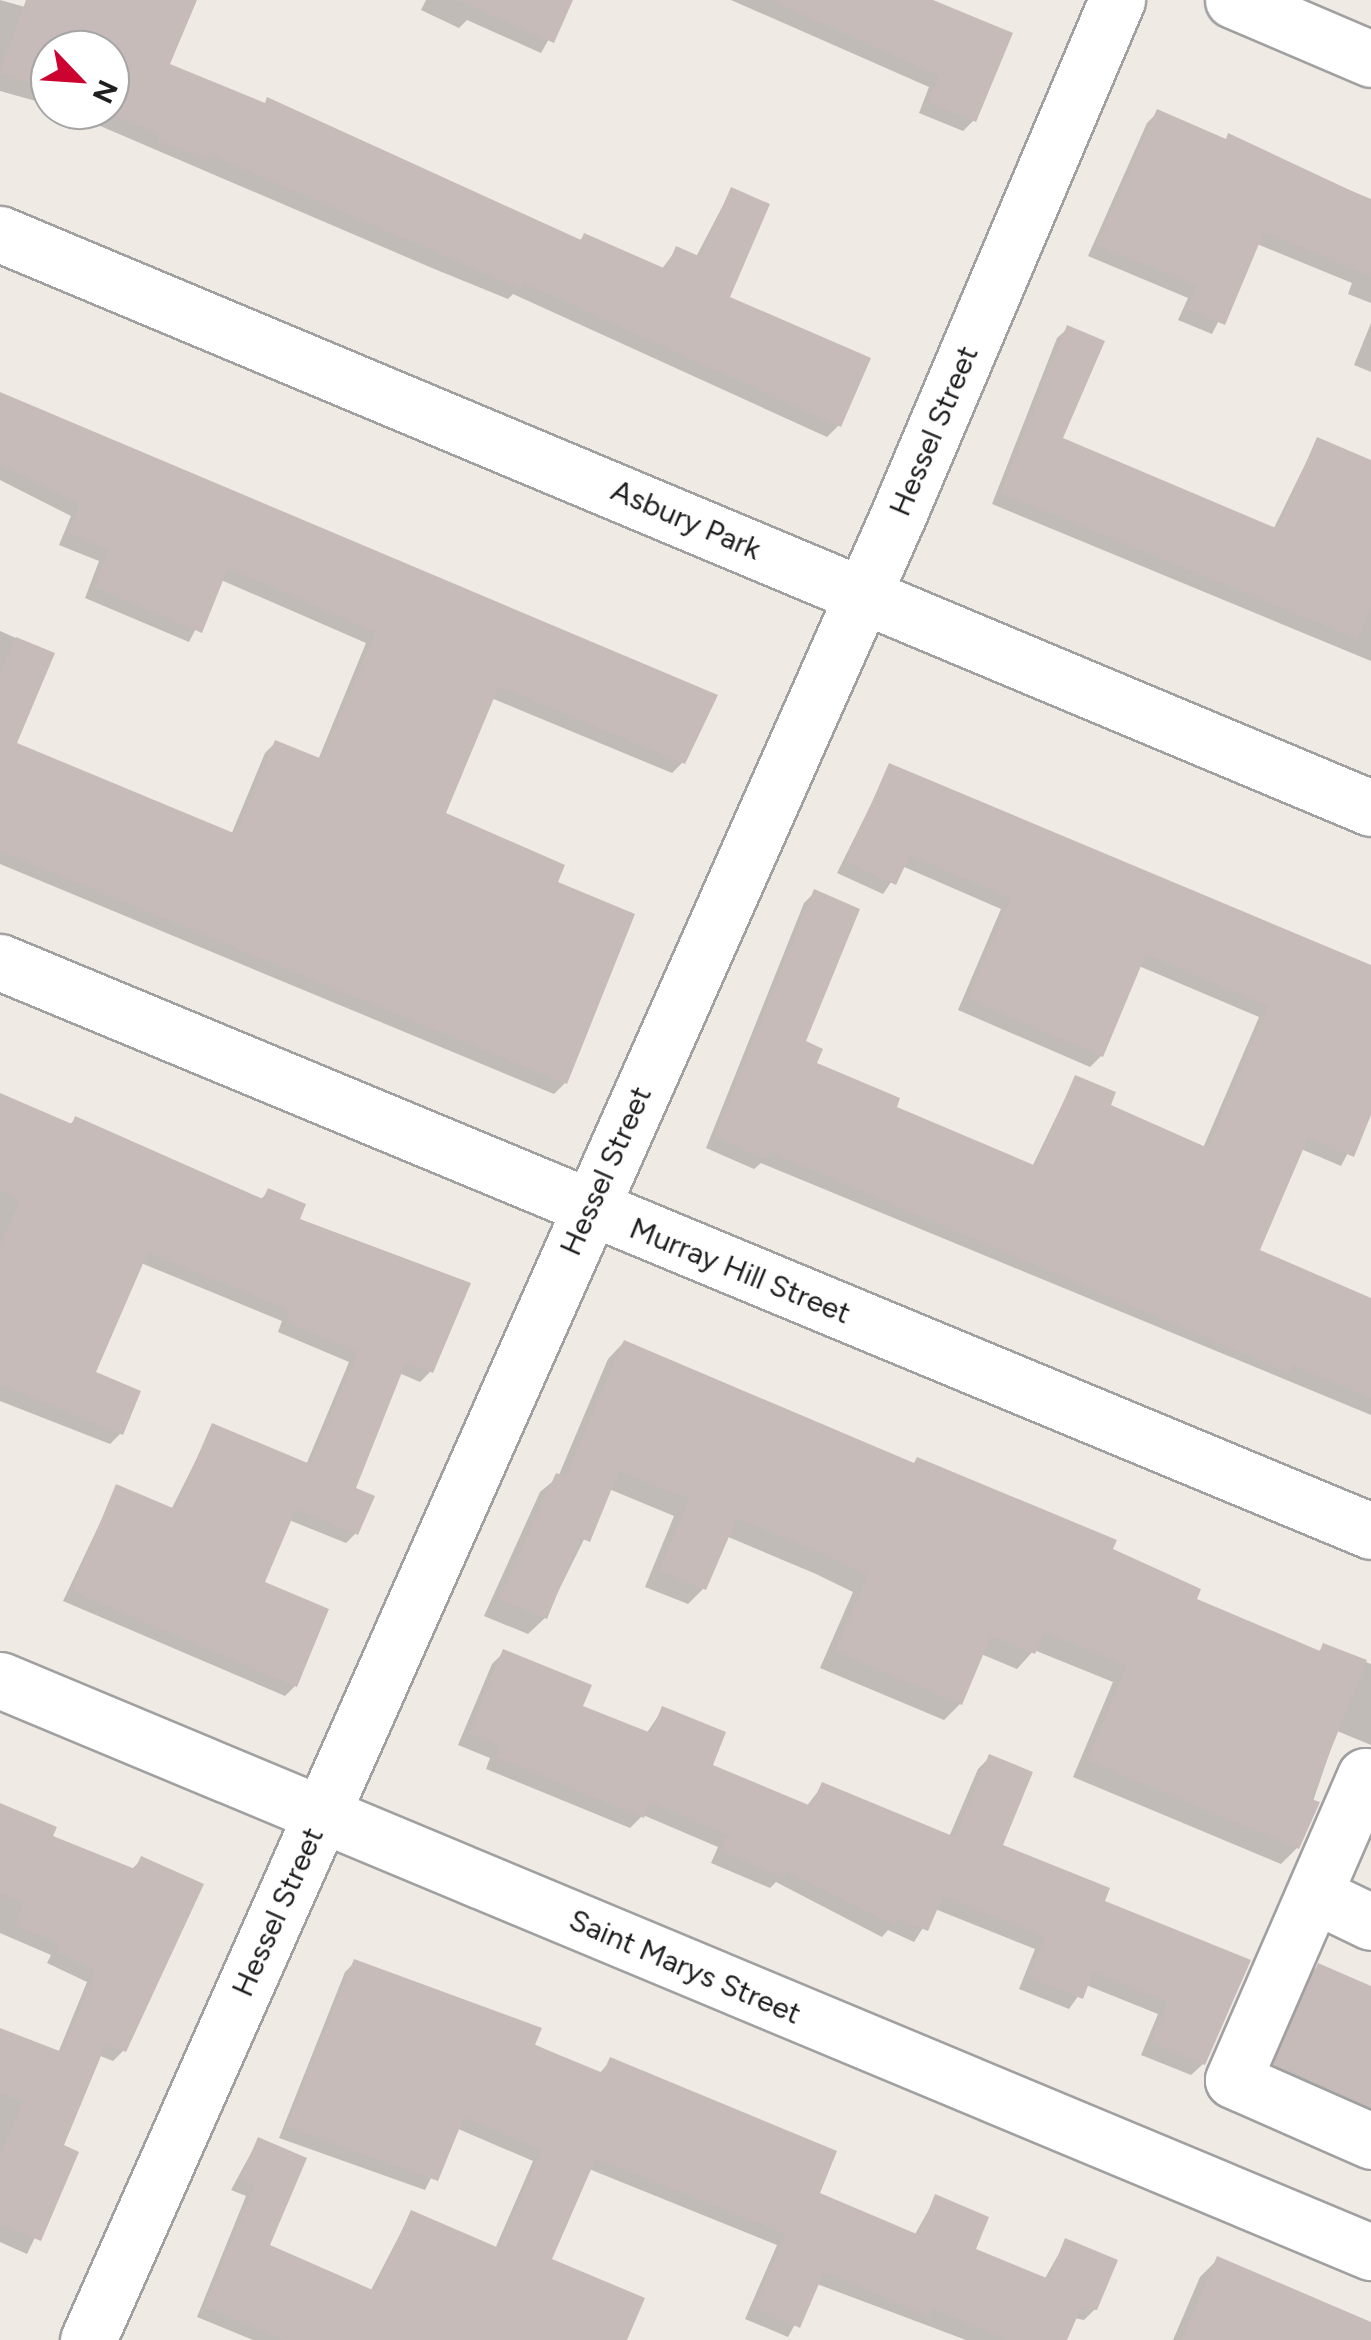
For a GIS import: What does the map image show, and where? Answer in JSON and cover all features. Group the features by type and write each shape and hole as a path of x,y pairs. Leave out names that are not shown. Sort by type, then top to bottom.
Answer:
{"street":[{"name":"Hessel Street","path":"88,2340 862,594 1117,0"},
{"path":"1233,0 1371,59"},
{"name":"Asbury Park","path":"0,234 1371,808"},
{"name":"Murray Hill Street","path":"0,962 1371,1531"},
{"name":"Saint Marys Street","path":"0,1680 1371,2252"},
{"path":"1371,1778 1365,1776 1233,2080 1371,2141"},
{"path":"1315,1895 1371,1922"}],"building":[{"path":"26,0 197,0 170,64 265,103 267,97 581,240 584,233 666,269 676,246 701,257 731,187 770,204 730,297 871,358 841,427 524,283 521,289 209,154 206,160 157,140 159,134 130,122 130,30 30,30 30,83 0,72"},
{"path":"457,0 573,0 554,43"},
{"path":"771,0 933,0 1013,33 976,122 928,102 939,76"},
{"path":"1157,109 1226,139 1228,133 1371,200 1371,276 1264,232 1225,325 1187,309 1197,286 1097,245"},
{"path":"1067,325 1105,341 1063,438 1278,529 1317,437 1371,460 1371,607 1358,639 1001,493"},
{"path":"0,392 718,695 685,764 499,686 446,813 565,865 558,882 635,914 567,1084 0,851 0,674 16,637 55,653 17,743 236,834 275,740 322,759 376,632 228,568 202,633 94,587 109,550 68,533 80,505 0,464"},
{"path":"889,763 1371,965 1371,1115 1354,1157 1308,1138 1260,1250 1371,1298 1371,1398 1293,1365 1289,1373 770,1152 767,1160 715,1137 814,889 860,909 806,1041 823,1049 817,1063 900,1098 897,1107 1036,1166 1075,1075 1116,1092 1111,1105 1208,1148 1268,1006 1146,954 1103,1057 968,999 1010,898 910,855 896,885 846,862"},
{"path":"0,1093 72,1124 75,1116 263,1199 268,1188 306,1204 300,1219 471,1283 433,1373 406,1362 356,1488 375,1496 358,1535 296,1509 265,1582 329,1609 297,1687 72,1591 116,1484 175,1509 212,1423 310,1464 358,1352 286,1322 290,1311 148,1252 96,1372 141,1391 123,1435 0,1384 0,1246 20,1199 0,1190"},
{"path":"624,1340 914,1463 917,1457 1117,1540 1113,1549 1201,1589 1197,1599 1320,1651 1323,1643 1367,1660 1311,1799 1320,1802 1299,1849 1087,1760 1127,1666 1045,1632 1035,1654 991,1636 962,1705 835,1651 868,1575 833,1558 737,1518 706,1590 659,1570 689,1499 619,1471 590,1542 580,1538 547,1619 499,1599 556,1473 565,1477"},
{"path":"503,1649 592,1685 583,1706 651,1733 662,1706 726,1732 713,1765 811,1806 822,1782 955,1837 989,1754 1033,1772 1003,1845 1110,1888 1105,1901 1251,1960 1205,2065 1151,2043 1168,2002 1093,1972 1083,1999 1029,1977 1045,1937 943,1896 928,1931 898,1919 896,1926 787,1871 784,1878 721,1851 728,1835 650,1802 644,1818 496,1757 500,1746 469,1733"},
{"path":"0,1803 57,1827 53,1836 135,1869 141,1856 204,1884 126,2052 106,2044 64,2145 79,2152 41,2241 0,2224 0,2156 23,2102 0,2093 0,2028 62,2052 96,1971 56,1952 60,1944 15,1925 24,1903 0,1893"},
{"path":"354,1959 542,2028 535,2045 603,2073 610,2057 837,2151 820,2193 919,2235 935,2194 989,2217 976,2249 1049,2279 1065,2238 1118,2260 1097,2310 1081,2308 1067,2340 1008,2340 932,2308 929,2316 824,2272 800,2328 754,2308 786,2234 596,2158 552,2259 645,2298 627,2340 284,2340 205,2307 255,2185 240,2179 258,2137 307,2158 270,2245 375,2291 411,2210 499,2248 542,2150 464,2117 438,2181 287,2127"},
{"path":"1318,1963 1371,1986 1371,2107 1274,2064"},
{"path":"1217,2256 1371,2322 1371,2340 1182,2340"}]}
